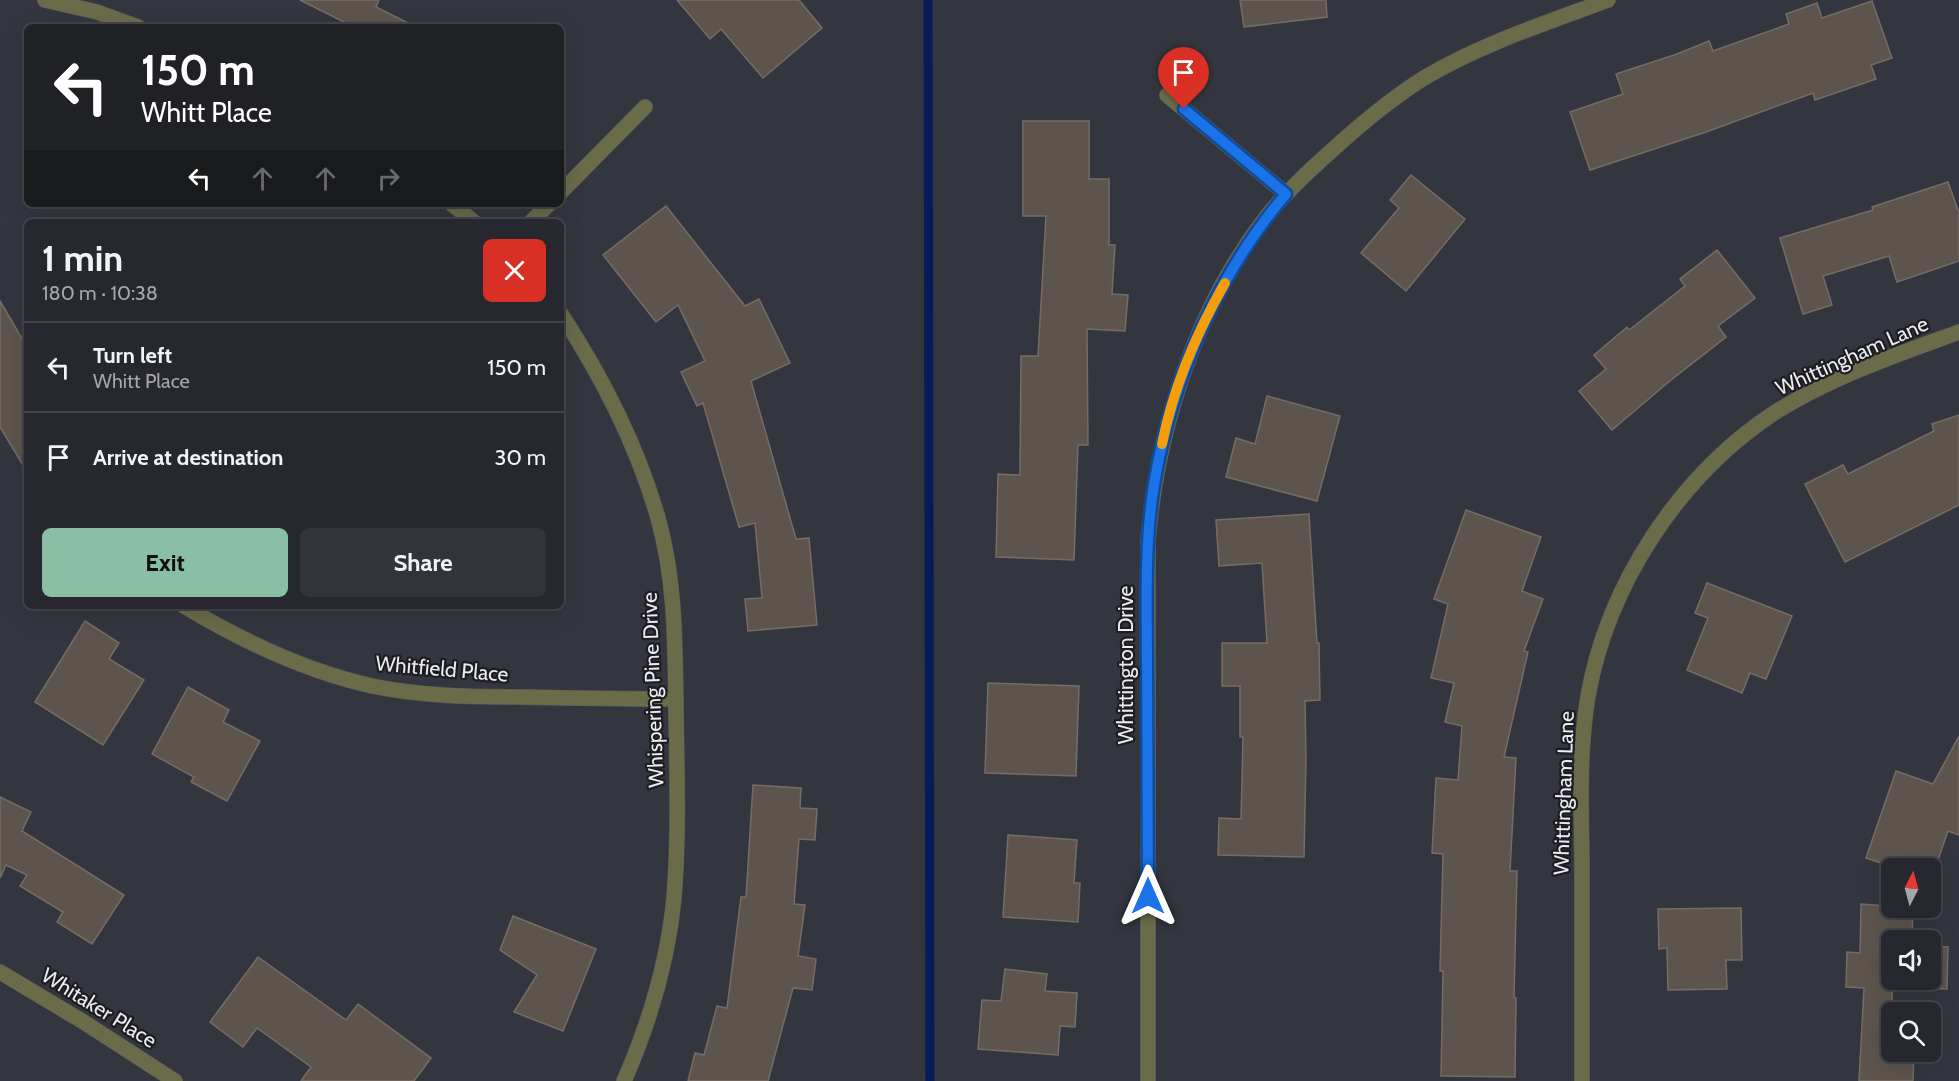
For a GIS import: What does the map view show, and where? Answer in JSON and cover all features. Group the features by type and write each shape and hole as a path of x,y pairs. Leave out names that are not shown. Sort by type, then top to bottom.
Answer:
{"street":[{"path":"45,0 97,12 130,24"},
{"name":"Whittington Drive","path":"1148,1081 1147,571 1150,509 1171,407 1205,323 1219,293 1250,241 1286,194 1379,110 1424,78 1472,53 1608,0"},
{"path":"1167,94 1286,194"},
{"path":"564,189 645,107"},
{"path":"456,207 470,219"},
{"path":"534,219 546,207"},
{"name":"Whispering Pine Drive","path":"564,319 588,355 612,399 633,448 654,504 664,544 673,601 678,807 674,900 655,994 624,1081"},
{"name":"Whittingham Lane","path":"1582,1081 1581,798 1584,731 1588,697 1602,639 1629,577 1645,548 1674,507 1714,463 1757,425 1794,402 1839,379 1959,332"},
{"name":"Whitfield Place","path":"189,609 234,635 271,652 315,669 372,686 446,695 490,697 676,699"},
{"name":"Whitaker Place","path":"0,972 175,1081"}],"building":[{"path":"300,0 379,0 376,7 410,24 348,24"},
{"path":"677,0 799,0 822,28 763,78 721,29 710,39"},
{"path":"1240,0 1326,0 1327,17 1244,27"},
{"path":"1872,1 1892,58 1871,65 1876,79 1815,100 1813,93 1706,132 1590,170 1570,112 1623,94 1616,74 1709,41 1713,51 1789,24 1786,14 1817,3 1822,18"},
{"path":"1023,121 1089,121 1089,179 1109,179 1109,245 1115,245 1112,294 1128,295 1125,331 1087,329 1088,445 1078,445 1074,560 996,557 998,474 1020,475 1021,356 1038,356 1046,216 1023,216"},
{"path":"1411,175 1465,219 1406,291 1361,253 1399,208 1390,200"},
{"path":"1948,182 1959,213 1959,261 1897,282 1889,256 1823,276 1832,305 1803,314 1780,238 1873,210 1872,207"},
{"path":"666,206 745,306 759,299 790,363 751,381 796,539 809,538 817,625 748,631 745,599 762,598 755,523 739,527 703,403 697,406 681,372 705,361 678,305 656,322 603,255"},
{"path":"1717,250 1755,298 1718,326 1726,337 1612,430 1579,391 1606,369 1594,355 1627,327 1629,330 1685,286 1680,279"},
{"path":"0,301 24,342 24,467 0,427"},
{"path":"1267,396 1340,416 1317,501 1226,477 1236,438 1255,444"},
{"path":"1959,415 1959,505 1845,562 1805,484 1843,465 1848,474 1934,431 1932,424"},
{"path":"1466,510 1541,537 1522,591 1543,599 1524,651 1528,652 1504,757 1516,758 1510,871 1517,871 1515,1077 1441,1076 1443,971 1440,971 1443,854 1432,853 1436,778 1458,780 1462,726 1445,722 1454,683 1431,678 1448,604 1434,599"},
{"path":"1309,514 1317,643 1319,643 1320,700 1305,701 1304,857 1218,855 1219,818 1241,819 1243,737 1240,737 1240,686 1222,686 1222,643 1267,643 1262,563 1219,566 1216,520"},
{"path":"1707,583 1792,616 1766,679 1750,673 1742,693 1687,670 1708,618 1695,613"},
{"path":"85,621 119,643 109,659 144,680 103,745 35,702"},
{"path":"988,683 1079,686 1076,776 985,773"},
{"path":"188,687 229,710 223,722 260,741 227,801 191,782 194,777 152,754"},
{"path":"1959,736 1959,835 1948,831 1939,858 1881,858 1881,863 1866,858 1896,771 1933,784"},
{"path":"753,785 801,788 800,808 817,809 815,840 799,839 794,904 805,905 798,956 816,959 812,990 793,988 768,1081 688,1081 695,1053 704,1055 717,1006 727,1008 741,897 746,897"},
{"path":"0,797 31,812 22,831 124,895 92,944 57,922 63,912 20,886 27,875 6,865 0,878"},
{"path":"1008,835 1077,840 1074,883 1080,883 1078,922 1003,917"},
{"path":"1861,904 1881,906 1881,918 1913,918 1912,930 1881,930 1881,990 1892,990 1892,1002 1881,1002 1881,1062 1914,1062 1913,1081 1859,1081 1864,988 1846,987 1847,952 1860,953"},
{"path":"1741,908 1742,960 1726,960 1727,989 1668,990 1667,948 1659,949 1658,909"},
{"path":"513,916 596,949 563,1031 514,1012 537,975 500,950"},
{"path":"1941,947 1948,947 1947,989 1941,989"},
{"path":"258,957 346,1020 358,1004 431,1058 414,1081 301,1081 311,1067 257,1028 243,1047 210,1022"},
{"path":"1005,969 1047,974 1045,991 1077,993 1075,1027 1060,1026 1058,1055 978,1049 982,1000 1001,1001"}],"waterway":[{"path":"928,0 930,1081"}],"slow traffic":[{"path":"1162,444 1180,382 1225,283"}],"route":[{"path":"1148,896 1147,571 1150,509 1154,481 1171,407 1205,323 1233,268 1267,217 1286,194 1184,109"}]}
